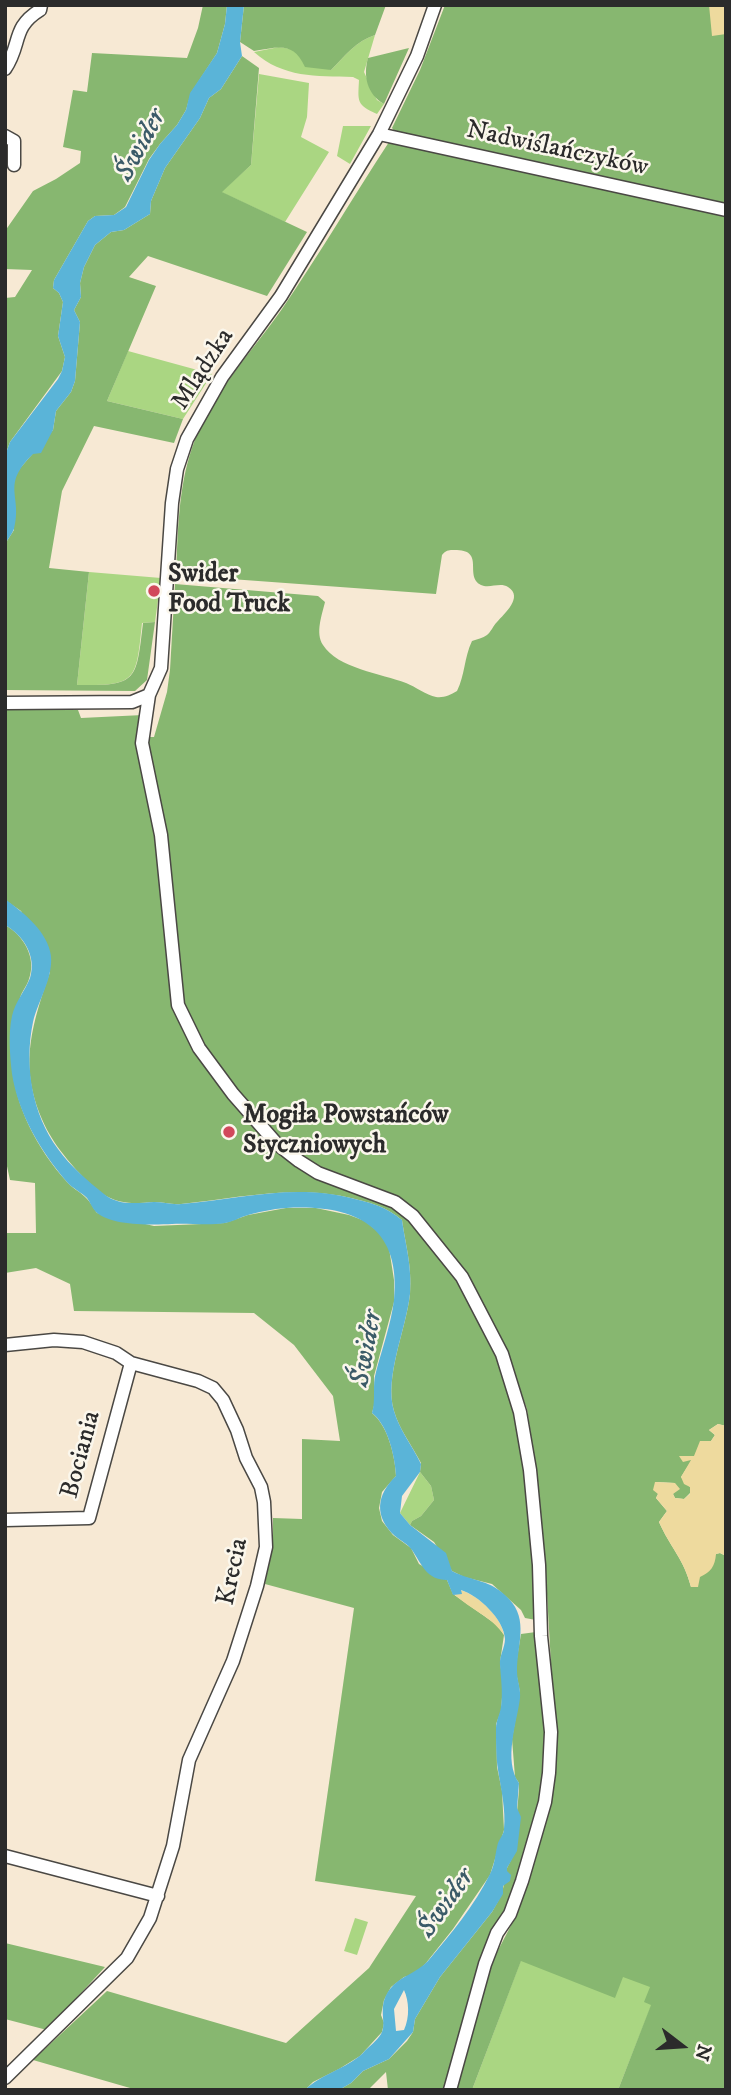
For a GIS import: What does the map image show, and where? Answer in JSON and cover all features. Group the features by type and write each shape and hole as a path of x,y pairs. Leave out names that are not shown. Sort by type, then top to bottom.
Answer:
{"street":[{"path":"5,69 21,26 27,18 40,10 41,5"},
{"name":"Mlądzka","path":"435,5 417,56 379,134 281,296 222,377 187,439 177,470 172,503 161,668 149,695 142,743 162,835 178,1005 199,1048 233,1094 276,1143 318,1173 395,1202 413,1216 462,1277 502,1353 520,1412 530,1471 539,1567 541,1636 551,1732 549,1773 545,1802 522,1881 485,1964 450,2090"},
{"name":"Nadwiślańczyków","path":"379,134 726,210"},
{"path":"5,136 14,141 14,165"},
{"path":"5,703 132,702 149,695"},
{"name":"Krecia","path":"5,1345 54,1340 83,1342 116,1353 131,1363 198,1381 213,1388 223,1400 246,1458 261,1487 266,1525 266,1546 257,1586 229,1671 189,1760 173,1846 158,1896 141,1938 127,1958 5,2078"},
{"name":"Bociania","path":"5,1520 89,1518 131,1363"},
{"path":"5,1856 158,1896"}],"green space":[{"path":"203,5 227,5 217,53 191,93 186,110 177,125 149,159 125,207 114,215 95,216 88,221 54,280 53,288 63,302 58,336 65,357 62,371 10,442 5,456 5,298 15,297 32,270 5,269 5,231 33,191 80,163 81,151 63,147 73,90 87,92 92,53 187,58"},
{"path":"244,5 386,5 375,35 356,45 331,70 305,67 290,49 278,47 254,51 240,42"},
{"path":"445,5 726,5 726,204 396,133 392,128 420,70"},
{"path":"375,35 364,72 377,100 384,104 377,114 360,102 359,80 353,77 313,76 288,71 276,67 254,52 279,47 291,49 331,70 356,45"},
{"path":"409,48 384,104 370,90 366,71 368,58"},
{"path":"242,56 259,68 251,165 222,192 307,232 267,296 148,256 129,277 156,286 107,401 183,419 174,443 94,426 62,491 49,568 89,572 77,685 112,684 130,676 138,657 143,623 155,622 147,680 135,691 5,690 5,544 14,530 13,487 16,473 53,430 56,411 71,392 75,381 80,322 74,310 81,297 80,283 84,267 95,245 111,232 124,230 150,214 151,201 165,168 200,118 209,98 221,89"},
{"path":"259,74 309,83 307,117 301,137 329,152 285,222 221,192 251,165"},
{"path":"343,126 371,126 350,164 337,156"},
{"path":"389,142 726,214 726,1426 718,1424 709,1430 715,1435 711,1441 703,1443 681,1477 690,1487 690,1493 684,1499 675,1498 675,1483 655,1482 658,1494 656,1498 667,1511 659,1522 685,1569 691,1587 716,1554 726,1556 726,2090 618,2090 651,2005 644,2002 650,1987 623,1977 615,1998 521,1961 472,2090 453,2090 482,1981 518,1912 553,1791 556,1751 545,1559 527,1409 503,1343 466,1276 416,1211 321,1169 280,1140 236,1091 203,1046 182,1004 147,737 154,737 167,692 175,584 318,596 325,602 320,624 321,640 330,653 349,665 406,683 436,697 457,691 472,641 488,634 508,610 514,596 508,587 484,586 476,581 470,555 457,550 447,551 442,555 436,594 176,575 179,511 184,479 200,429 220,393 296,289"},
{"path":"128,351 212,374 183,419 107,401"},
{"path":"89,572 161,578 155,622 142,623 135,668 130,676 112,684 77,685"},
{"path":"5,709 78,710 81,718 143,715 174,1007 273,1146 399,1211 428,1243 471,1305 498,1357 516,1420 526,1487 536,1620 525,1618 521,1610 492,1584 452,1571 434,1542 410,1525 434,1500 431,1486 420,1472 421,1463 396,1418 392,1398 394,1369 410,1294 409,1265 402,1220 369,1203 311,1193 290,1192 178,1204 120,1201 108,1197 84,1178 50,1135 33,1093 30,1054 36,1015 50,972 21,911 5,900"},
{"path":"5,925 23,941 31,963 29,979 20,998 13,1038 12,1062 17,1095 29,1126 46,1156 97,1213 154,1226 225,1223 248,1215 286,1208 316,1208 365,1221 381,1234 389,1248 394,1302 374,1376 375,1402 372,1413 390,1442 396,1476 382,1492 379,1508 382,1521 393,1535 411,1548 419,1564 447,1580 453,1594 497,1625 504,1635 500,1662 503,1684 501,1711 496,1724 497,1767 502,1791 504,1830 490,1875 426,1963 415,1974 404,1977 391,1987 384,2000 381,2015 384,2023 382,2032 360,2056 313,2082 305,2090 137,2090 33,2060 107,1991 286,2043 369,1968 416,1896 315,1881 354,1608 265,1584 273,1543 273,1518 302,1519 302,1439 340,1441 333,1396 294,1345 254,1313 74,1311 70,1284 36,1268 5,1273 5,1233 36,1233 35,1183 10,1180 5,1157"},
{"path":"420,1472 431,1486 434,1500 410,1525 400,1513"},
{"path":"536,1632 547,1716 543,1792 523,1852 522,1867 446,2090 388,2090 386,2072 368,2090 339,2090 363,2071 389,2059 407,2041 413,2032 415,2019 440,1977 492,1912 502,1894 507,1868 513,1856 519,1790 515,1777 512,1739 520,1692 517,1658 521,1634"},
{"path":"538,1915 665,1971 618,2090 472,2090"},
{"path":"355,1918 368,1922 357,1955 344,1951"},
{"path":"5,1943 105,1967 47,2030 5,2019"}],"sand":[{"path":"709,5 726,5 726,34 712,36"},
{"path":"718,1424 726,1426 726,1556 716,1554 710,1571 700,1577 698,1587 691,1587 685,1569 659,1522 667,1511 653,1490 655,1482 675,1483 680,1489 673,1494 675,1498 684,1499 690,1494 690,1487 684,1484 681,1477 691,1460 683,1462 679,1456 694,1456 700,1441 711,1441 715,1435 709,1430"},
{"path":"460,1590 474,1596 488,1607 504,1635 493,1623 454,1594 461,1594"}],"water":[{"path":"227,5 244,5 240,42 242,56 221,89 209,98 200,118 165,168 151,201 150,214 124,230 111,232 95,245 84,267 80,283 81,297 74,310 80,322 75,381 71,392 56,411 53,430 41,453 33,454 17,474 14,529 5,544 5,456 10,442 58,379 65,357 58,336 63,302 53,288 54,280 88,221 95,216 114,215 126,207 149,160 177,125 186,110 190,93 217,53"},
{"path":"5,899 40,931 51,956 50,973 35,1014 30,1038 30,1072 36,1105 58,1149 86,1179 109,1198 121,1202 178,1204 311,1192 369,1203 402,1220 409,1265 410,1294 394,1369 392,1398 399,1424 421,1464 420,1472 402,1496 400,1513 410,1525 446,1553 452,1571 489,1584 509,1599 519,1615 517,1671 520,1698 511,1753 514,1774 519,1783 517,1808 521,1817 517,1851 507,1868 511,1875 510,1881 503,1886 503,1894 492,1912 440,1977 415,2019 413,2032 389,2059 363,2071 339,2090 305,2090 356,2059 377,2039 383,2030 384,2002 390,1989 428,1961 470,1908 492,1870 498,1843 504,1831 496,1725 502,1702 500,1662 505,1642 504,1631 482,1602 461,1590 462,1594 453,1595 447,1580 434,1577 426,1571 410,1548 388,1529 383,1521 381,1498 396,1476 386,1433 372,1413 375,1377 394,1300 394,1274 390,1253 381,1237 368,1224 352,1216 332,1210 310,1208 270,1210 212,1224 132,1224 111,1220 96,1212 87,1198 69,1184 48,1158 19,1103 12,1074 10,1030 13,1011 30,978 32,962 23,940 5,925","holes":["404,1990 406,2025 404,2030 396,2031 394,2009"]}],"place":[{"name":"Swider Food Truck","path":"154,591"},
{"name":"Mogiła Powstańców Styczniowych","path":"229,1132"}],"water label":[{"name":"Świder","path":"142,146"},
{"name":"Świder","path":"368,1349"},
{"name":"Świder","path":"447,1904"}]}
